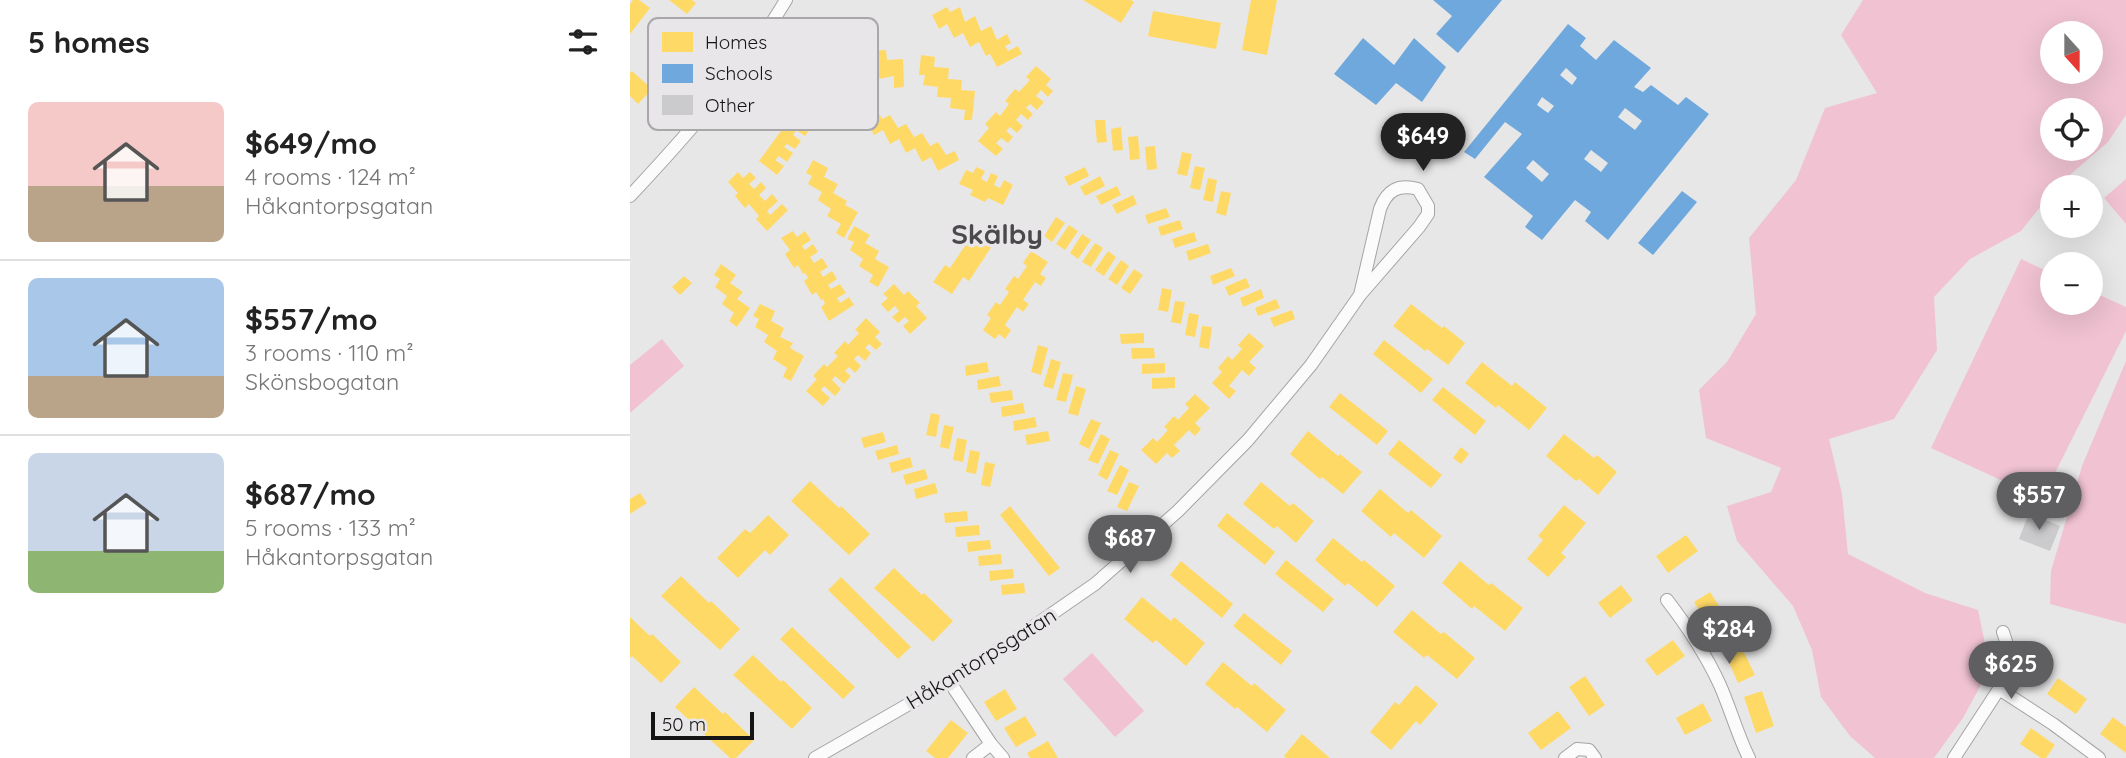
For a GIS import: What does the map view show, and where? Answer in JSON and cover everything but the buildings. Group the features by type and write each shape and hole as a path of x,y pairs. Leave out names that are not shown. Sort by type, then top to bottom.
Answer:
{"street":[{"path":"774,18 786,0"},
{"path":"630,197 691,130"},
{"name":"Håkantorpsgatan","path":"815,758 949,681 1014,640 1095,584 1178,511 1248,440 1311,365 1360,295 1428,214 1428,206 1418,189 1399,187 1384,198 1360,295"},
{"path":"1667,600 1685,622 1711,667 1749,758"},
{"path":"1954,758 2004,678 2010,654 2003,632"},
{"path":"949,681 1003,758"},
{"path":"1999,689 2099,758"},
{"path":"973,758 991,744"},
{"path":"1565,758 1577,748 1589,750 1593,755"}],"shaded area":[{"path":"1863,0 2126,0 2126,115 2108,142 2103,146 2103,98 2040,98 2040,161 2086,161 2070,175 2040,175 2040,207 2021,231 1970,259 1934,297 1937,350 1894,419 1829,439 1842,494 1848,554 1925,593 1978,610 1990,668 1963,718 1934,758 1875,758 1850,736 1821,697 1812,650 1793,606 1737,541 1727,506 1771,492 1781,468 1706,438 1699,390 1727,362 1756,314 1749,238 1796,180 1825,108 1877,93 1841,35"},
{"path":"2126,179 2126,224 2104,198"},
{"path":"2021,259 2040,268 2040,315 2103,315 2103,296 2126,307 2126,331 2042,499 1931,448"},
{"path":"662,339 684,366 630,413 630,365"},
{"path":"2126,361 2126,624 2050,604 2051,571 2082,466"},
{"path":"1092,653 1144,711 1115,737 1063,679"}],"district":[{"name":"Skälby","path":"997,233"}]}
